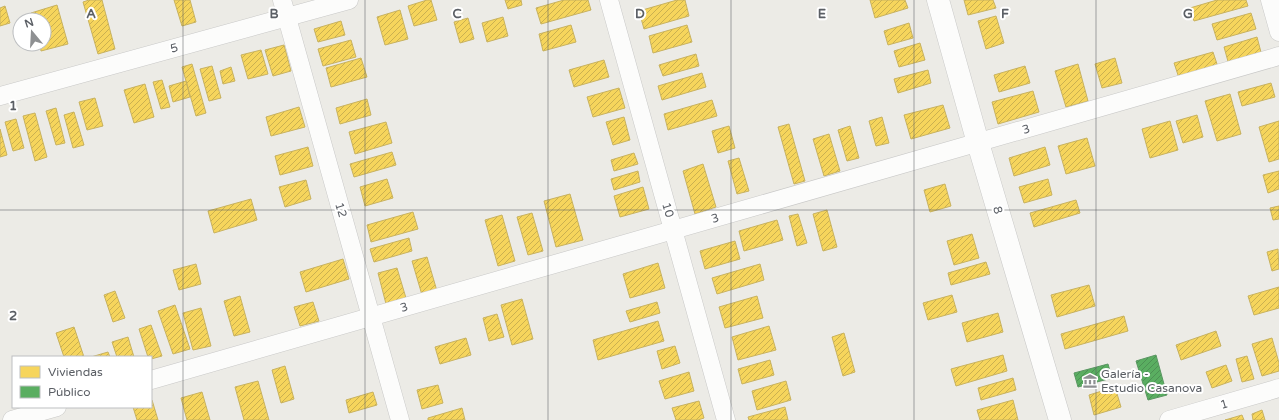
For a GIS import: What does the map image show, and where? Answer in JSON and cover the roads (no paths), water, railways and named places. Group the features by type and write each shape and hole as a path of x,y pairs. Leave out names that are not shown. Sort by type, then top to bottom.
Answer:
{"street":[{"name":"12","path":"282,0 400,420"},
{"name":"5","path":"0,96 349,0"},
{"name":"10","path":"610,0 726,420"},
{"name":"8","path":"938,0 1060,420"},
{"path":"1270,0 1279,32"},
{"name":"3","path":"152,380 1279,56"},
{"name":"1","path":"1168,420 1279,388"},
{"path":"12,420 54,408"}],"place":[{"name":"Galería - Estudio Casanova","path":"1090,381"}]}
